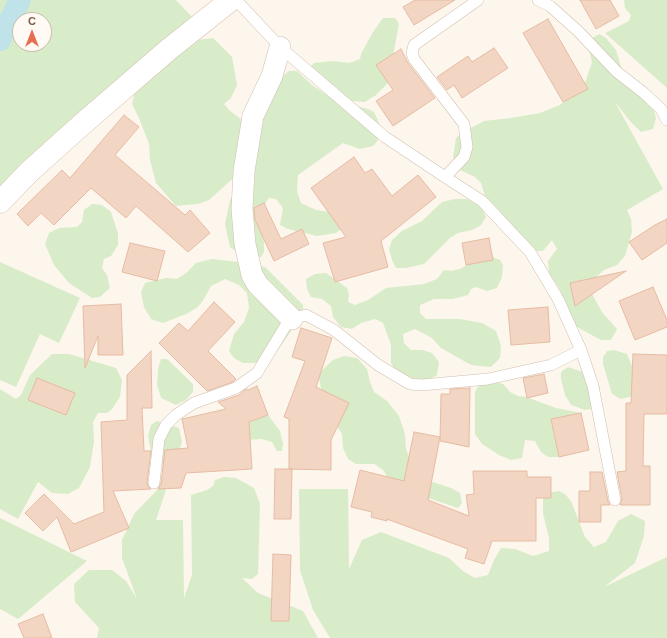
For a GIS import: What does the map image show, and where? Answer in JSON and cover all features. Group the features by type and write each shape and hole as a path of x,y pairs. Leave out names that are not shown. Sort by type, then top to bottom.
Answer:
{"street":[{"path":"0,202 79,127 168,50 231,0"},
{"path":"280,47 272,76 253,116 244,171 242,209 245,244 252,275 258,285 292,319"}],"lane":[{"path":"236,0 280,47 385,137 482,201 530,252 558,299 581,350 593,386 615,500"},
{"path":"445,177 464,157 468,147 464,124 414,59 412,53 414,45 478,0"},
{"path":"538,0 550,6 578,31 617,72 644,93 660,109 667,120"},
{"path":"154,483 159,439 166,425 176,415 194,403 236,388 257,373 286,325 292,319 306,315 334,330 378,365 410,384 422,385 488,379 550,365 581,350"}],"green space":[{"path":"0,0 176,0 193,18 0,189"},
{"path":"624,0 667,0 667,88 605,33 629,21 631,15 625,8"},
{"path":"383,18 395,18 399,24 388,83 376,95 365,102 341,100 310,68 314,63 333,61 350,63 360,59 361,54 373,32"},
{"path":"599,34 606,38 616,50 623,73 652,104 656,118 653,129 641,132 615,102 663,189 627,210 631,219 632,232 625,256 617,265 604,270 590,283 592,294 602,312 617,329 611,340 601,340 575,326 558,286 549,274 548,261 557,249 552,240 543,251 537,251 522,237 485,196 481,183 475,177 460,170 453,157 456,138 463,132 484,121 540,113 560,105 585,83 592,62 588,45 591,39"},
{"path":"213,38 232,57 237,85 231,98 224,104 229,110 247,124 239,173 209,200 198,204 176,206 156,183 150,160 149,144 132,104 135,91 197,40"},
{"path":"289,71 297,71 312,85 334,100 374,112 380,125 378,140 373,146 360,149 343,143 298,175 297,191 301,203 316,210 344,214 343,228 336,233 317,236 288,229 280,225 283,208 276,199 269,198 263,207 264,252 261,257 245,258 230,247 225,224 230,200 257,161 258,143 255,124 280,78"},
{"path":"455,199 467,199 482,208 486,217 481,225 472,230 458,233 450,238 424,264 406,268 396,268 389,249 392,240 402,231 422,221 442,202"},
{"path":"92,204 102,205 111,212 118,233 118,245 111,256 104,259 102,268 107,275 110,288 100,297 92,298 69,283 54,265 45,244 49,233 59,228 77,227 82,222 84,210"},
{"path":"485,254 500,260 503,265 502,277 497,288 487,291 476,287 471,289 468,295 453,299 434,299 420,305 420,313 426,319 460,319 482,323 496,331 501,346 500,358 491,367 471,365 441,348 432,338 415,329 403,334 404,343 411,350 422,350 432,353 439,362 437,375 427,381 411,379 398,375 391,363 391,345 383,323 375,319 361,323 352,329 341,327 333,317 331,306 322,299 311,297 307,289 306,279 315,274 326,273 347,288 349,295 348,302 355,305 368,300 386,288 424,284 437,279 444,270 451,271 460,269"},
{"path":"212,259 247,263 265,267 303,305 303,312 294,327 273,357 265,363 243,363 234,358 229,351 234,334 244,322 249,308 247,293 239,285 225,279 211,286 198,307 186,314 163,323 151,319 144,307 141,292 145,283 166,278 177,279 186,273 196,263"},
{"path":"0,262 80,298 59,343 40,334 16,387 0,380"},
{"path":"614,350 627,354 639,383 633,396 621,399 612,394 603,364 603,357 607,351"},
{"path":"52,354 69,354 116,368 122,380 120,397 112,409 107,413 98,413 93,422 94,441 90,467 79,488 68,494 52,493 38,482 18,519 0,509 0,389 16,399 21,395 30,375"},
{"path":"344,356 357,358 367,369 374,392 387,401 399,416 405,434 406,449 417,475 460,493 462,503 458,508 404,490 392,484 383,470 375,464 356,464 348,459 343,448 342,434 326,411 318,374 333,360"},
{"path":"161,359 167,359 193,384 193,392 186,400 176,405 161,398 157,385 158,369"},
{"path":"568,367 583,372 600,387 600,398 595,408 585,410 571,405 565,395 561,379 561,372"},
{"path":"491,381 503,384 510,392 518,396 526,397 556,408 581,413 551,419 559,457 548,457 541,452 535,441 525,440 522,458 511,460 499,455 482,444 475,434 475,392 480,383"},
{"path":"268,415 280,431 283,444 282,451 277,451 272,442 261,439 244,440 229,430"},
{"path":"157,421 179,428 182,442 156,520 183,520 184,598 192,575 191,495 207,490 213,486 215,480 224,477 236,478 254,488 260,504 258,574 252,579 242,578 258,593 303,611 318,638 97,638 99,628 75,602 74,584 89,570 112,570 126,581 137,599 122,558 122,540 134,514 158,489 164,473 162,463 151,452 148,436 151,425"},
{"path":"299,489 348,489 349,569 362,540 381,532 449,558 463,571 475,578 488,575 501,548 515,549 533,556 549,551 549,538 543,513 543,494 559,491 565,494 571,501 585,537 594,547 606,542 618,521 631,514 645,521 644,536 635,563 604,587 667,557 667,638 330,638 313,610 300,570"},
{"path":"0,518 87,561 18,619 0,609"}],"building":[{"path":"415,0 455,0 414,25 403,7"},
{"path":"580,0 610,0 619,16 596,29"},
{"path":"548,19 588,89 563,102 523,33"},
{"path":"494,48 508,68 462,98 454,85 447,90 437,77 468,56 472,62"},
{"path":"401,49 408,63 435,98 393,126 376,101 393,90 376,65"},
{"path":"124,115 139,127 115,155 185,215 190,210 210,233 188,252 136,206 126,218 91,188 54,225 41,213 28,226 17,214 62,170 70,178"},
{"path":"354,157 365,173 372,169 392,196 418,175 436,197 381,241 388,267 335,282 323,243 346,237 311,188"},
{"path":"264,203 281,239 302,229 309,244 274,261 255,220 254,208"},
{"path":"667,219 667,243 642,260 629,242"},
{"path":"489,238 493,260 466,265 462,243"},
{"path":"130,243 165,251 157,281 122,272"},
{"path":"626,271 575,306 570,283"},
{"path":"653,287 667,320 667,327 635,340 619,301"},
{"path":"214,302 235,322 208,351 236,379 233,382 207,391 159,343 179,323 188,331"},
{"path":"121,304 123,355 98,355 98,336 85,368 83,306"},
{"path":"548,307 550,342 511,345 508,310"},
{"path":"301,328 332,338 316,387 349,403 331,440 331,470 289,469 289,419 284,417 305,361 292,357"},
{"path":"151,351 152,408 142,408 144,451 151,451 147,482 151,489 113,491 129,528 71,552 57,517 43,531 25,513 44,494 74,524 104,512 101,422 127,420 127,375"},
{"path":"633,354 667,355 667,414 644,414 643,466 650,466 650,505 620,505 622,499 617,472 626,471 626,403 631,403"},
{"path":"544,374 548,393 527,398 523,378"},
{"path":"37,378 75,393 66,415 28,400"},
{"path":"257,386 268,415 249,422 252,469 186,473 181,488 158,489 161,484 165,450 188,448 182,419 226,409 218,402 239,395 246,389 248,390"},
{"path":"470,388 469,447 440,441 441,394 450,394 450,389"},
{"path":"581,413 589,450 559,457 551,419"},
{"path":"414,432 440,437 428,500 469,516 466,495 474,494 473,471 527,471 527,477 551,477 551,498 536,498 536,541 492,541 484,564 465,558 468,549 387,519 387,521 371,517 372,512 351,507 360,470 404,481"},
{"path":"275,469 292,469 291,519 274,519"},
{"path":"590,472 602,472 610,505 601,505 601,522 579,522 579,491 590,491"},
{"path":"273,554 291,555 289,621 271,621"},
{"path":"43,614 52,638 24,638 18,624"}],"waterway":[{"path":"0,40 20,0"}]}
